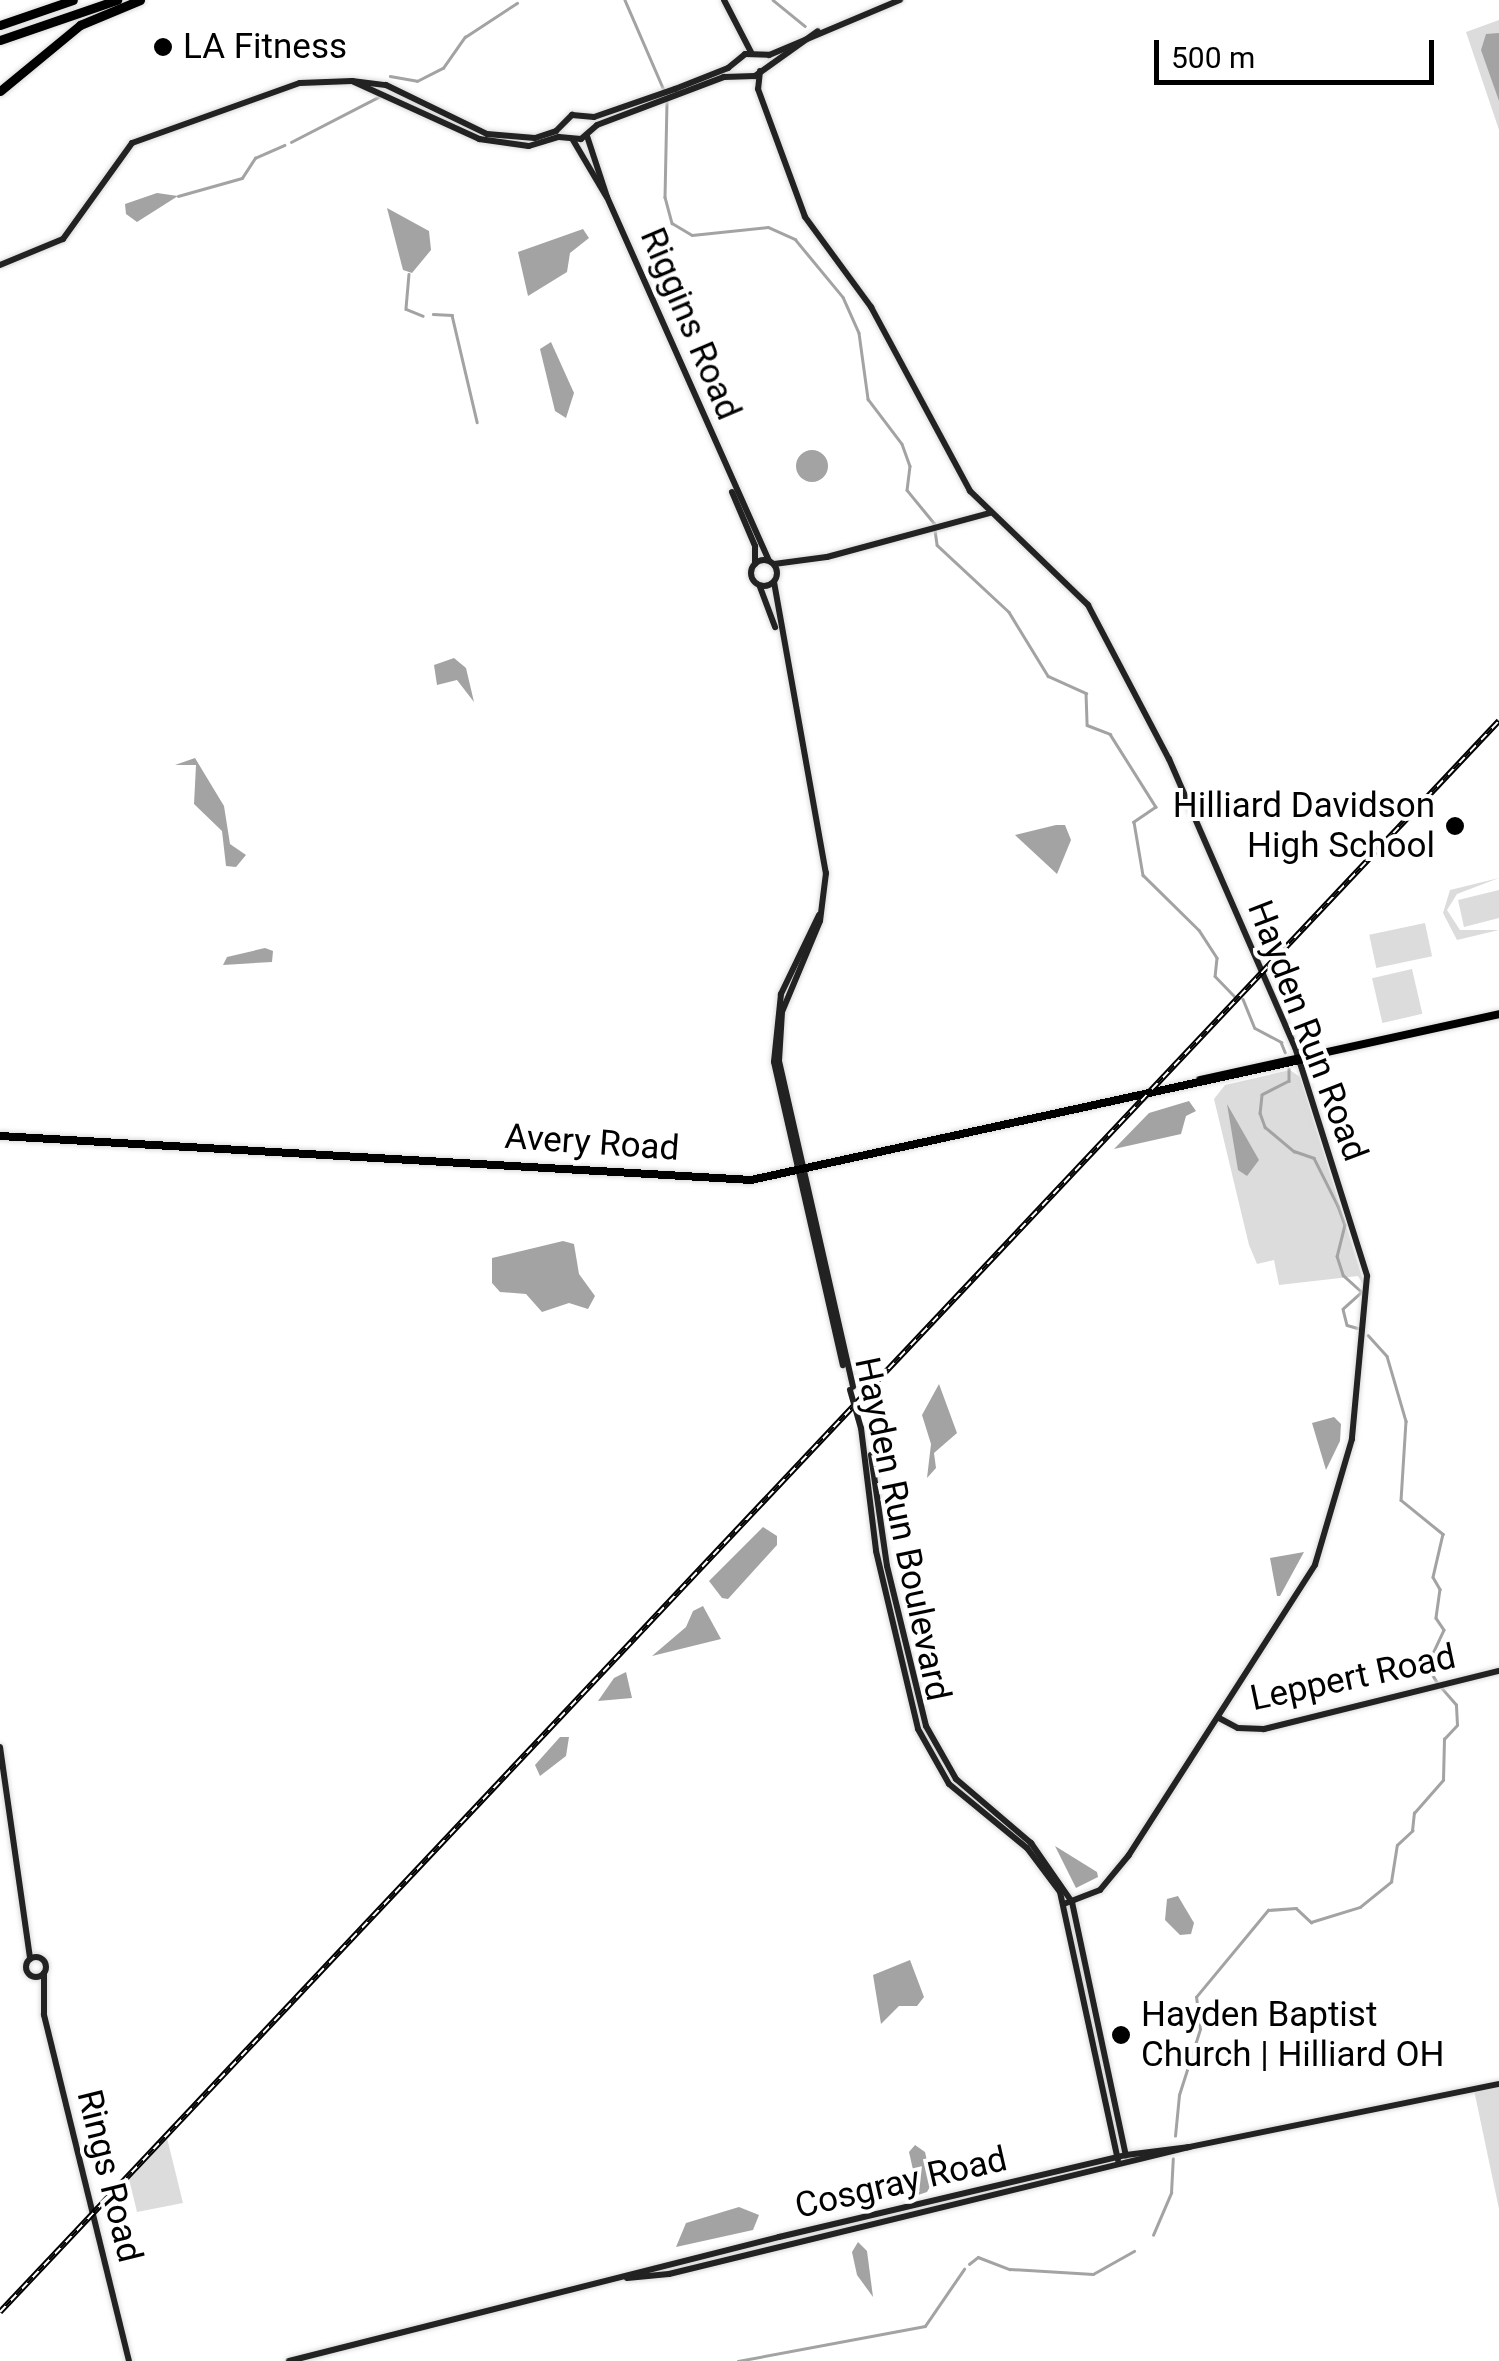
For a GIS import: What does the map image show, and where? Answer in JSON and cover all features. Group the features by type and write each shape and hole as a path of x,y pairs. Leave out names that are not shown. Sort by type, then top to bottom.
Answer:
{"highway":[{"path":"0,25 73,0"},
{"path":"0,40 117,0"},
{"path":"0,91 80,25 140,0"}],"main road":[{"path":"724,0 755,55"},
{"path":"352,81 493,144 529,146 588,133 738,60 900,0"},
{"path":"676,92 761,69 818,31"},
{"path":"740,34 738,60 743,76"},
{"name":"Hayden Run Road","path":"755,55 761,69 763,101 799,206 871,307 963,482 990,513 1069,584 1096,619 1180,782 1300,1060 1367,1276 1359,1386 1322,1550 1219,1718 1107,1884 1068,1902"},
{"name":"Hayden Run Road","path":"743,76 763,101"},
{"path":"0,264 58,243 119,156 146,136 300,83 352,81 386,85 499,138 544,136 565,122 652,101"},
{"name":"Riggins Road","path":"584,117 607,197 755,546 752,575 759,585"},
{"name":"Riggins Road","path":"565,122 607,197"},
{"name":"Riggins Road","path":"726,472 776,578"},
{"path":"755,564 806,561 936,531 990,513"},
{"path":"800,1172 776,1082 774,1030 781,994 820,913 825,847 778,632 759,585 806,561"},
{"path":"776,578 778,632"},
{"name":"Avery Road","path":"0,1136 740,1180 800,1172 1499,1014"},
{"name":"Hayden Run Boulevard","path":"800,1172 863,1426 876,1551 926,1749 964,1800 1037,1860 1068,1902"},
{"name":"Leppert Road","path":"1219,1718 1238,1728 1264,1729 1499,1671"},
{"path":"0,1747 32,1939 41,1959 30,1960 32,1939"},
{"path":"1068,1902 1121,2159"},
{"name":"Rings Road","path":"41,1959 42,2004"},
{"name":"Rings Road","path":"30,1960 129,2361"},
{"path":"31,1976 44,1972"},
{"name":"Cosgray Road","path":"289,2361 666,2265 1121,2159 1499,2084"},
{"name":"Cosgray Road","path":"626,2278 644,2278 1121,2159 1190,2147"},
{"path":"644,2278 666,2265"}],"shaded area":[{"path":"1499,20 1499,130 1466,32"},
{"path":"1499,33 1499,101 1481,50 1486,34"},
{"path":"157,193 178,196 137,222 126,214 125,204"},
{"path":"387,208 429,231 431,250 412,273 403,270"},
{"path":"583,229 589,238 570,253 567,272 528,296 518,252"},
{"path":"551,342 574,393 566,418 555,411 540,349"},
{"path":"812,450 823,455 828,466 823,477 812,482 801,477 796,466 801,455"},
{"path":"454,658 466,668 474,702 457,680 437,685 434,665"},
{"path":"195,758 224,806 230,844 246,855 236,867 226,866 222,831 194,804 196,765 175,765"},
{"path":"1065,825 1071,840 1057,874 1015,835"},
{"path":"1499,878 1457,894 1447,910 1460,930 1499,930 1457,940 1443,913 1450,890"},
{"path":"1499,890 1499,918 1464,927 1458,900"},
{"path":"1425,923 1432,956 1376,968 1369,935"},
{"path":"265,948 273,951 272,962 223,965 227,957"},
{"path":"1412,969 1422,1014 1382,1023 1372,978"},
{"path":"1290,1070 1300,1077 1365,1287 1358,1276 1279,1285 1274,1260 1257,1264 1249,1245 1214,1099 1225,1085"},
{"path":"1189,1101 1196,1111 1186,1116 1181,1134 1114,1149 1149,1113"},
{"path":"1227,1104 1259,1160 1247,1176 1238,1170"},
{"path":"563,1241 574,1244 579,1274 595,1296 588,1309 569,1303 542,1312 526,1294 500,1292 492,1283 492,1258"},
{"path":"939,1384 957,1433 934,1453 936,1468 927,1478 931,1444 922,1415"},
{"path":"1334,1417 1341,1424 1340,1441 1326,1470 1312,1423"},
{"path":"763,1527 777,1536 777,1545 728,1599 722,1598 709,1581"},
{"path":"1304,1552 1280,1596 1277,1596 1270,1558"},
{"path":"703,1606 721,1639 652,1656 686,1627 693,1611"},
{"path":"626,1672 632,1698 598,1701 614,1678"},
{"path":"560,1737 569,1737 566,1756 540,1776 535,1765"},
{"path":"1055,1846 1097,1872 1098,1877 1076,1888"},
{"path":"1178,1896 1194,1923 1191,1934 1180,1935 1165,1920 1167,1899"},
{"path":"910,1960 924,1997 917,2006 899,2006 881,2024 873,1975"},
{"path":"1499,2084 1499,2209 1474,2090"},
{"path":"167,2138 183,2203 137,2212 129,2179"},
{"path":"915,2145 925,2152 932,2183 927,2192 912,2197 906,2193 916,2183 909,2152"},
{"path":"739,2207 759,2215 753,2230 676,2247 686,2223"},
{"path":"858,2242 867,2251 873,2297 857,2275 852,2252"}],"waterway":[{"path":"625,0 664,90"},
{"path":"773,0 805,26"},
{"path":"390,76 417,81 443,68 465,37 517,3"},
{"path":"291,142 378,97"},
{"path":"667,102 665,197 672,223 692,235 768,227 795,239 843,297 859,333 868,399 902,444 910,466 907,490 934,523 937,545 1009,612 1048,676 1086,693 1087,725 1110,734 1156,807 1134,822 1143,875 1199,930 1217,958 1215,976 1234,996"},
{"path":"178,196 242,178 255,158 284,145"},
{"path":"409,274 406,309 423,316"},
{"path":"433,314 452,315 477,422"},
{"path":"1243,999 1255,1028 1281,1042 1285,1052"},
{"path":"1289,1069 1289,1081 1262,1095 1260,1113 1265,1127 1294,1151 1314,1158 1338,1206 1345,1225 1337,1256 1343,1275 1362,1292 1343,1309 1347,1325 1361,1329"},
{"path":"1368,1335 1387,1356 1406,1421 1401,1500 1443,1534 1433,1577 1440,1589 1436,1618 1444,1630 1427,1666 1437,1682"},
{"path":"1175,2136 1179,2095 1200,2029 1196,1997 1268,1910 1296,1908 1311,1922 1360,1907 1391,1882 1397,1845 1412,1831 1414,1813 1443,1780 1444,1739 1457,1725 1456,1705 1442,1689"},
{"path":"1153,2235 1171,2193 1173,2159"},
{"path":"969,2264 978,2257 1010,2269 1093,2274 1134,2251"},
{"path":"738,2361 925,2326 964,2269"}],"railway":[{"path":"0,2312 1499,721"}],"place":[{"name":"LA Fitness","path":"163,47"},
{"name":"Hilliard Davidson High School","path":"1455,826"},
{"name":"Hayden Baptist Church | Hilliard OH","path":"1121,2035"}]}
